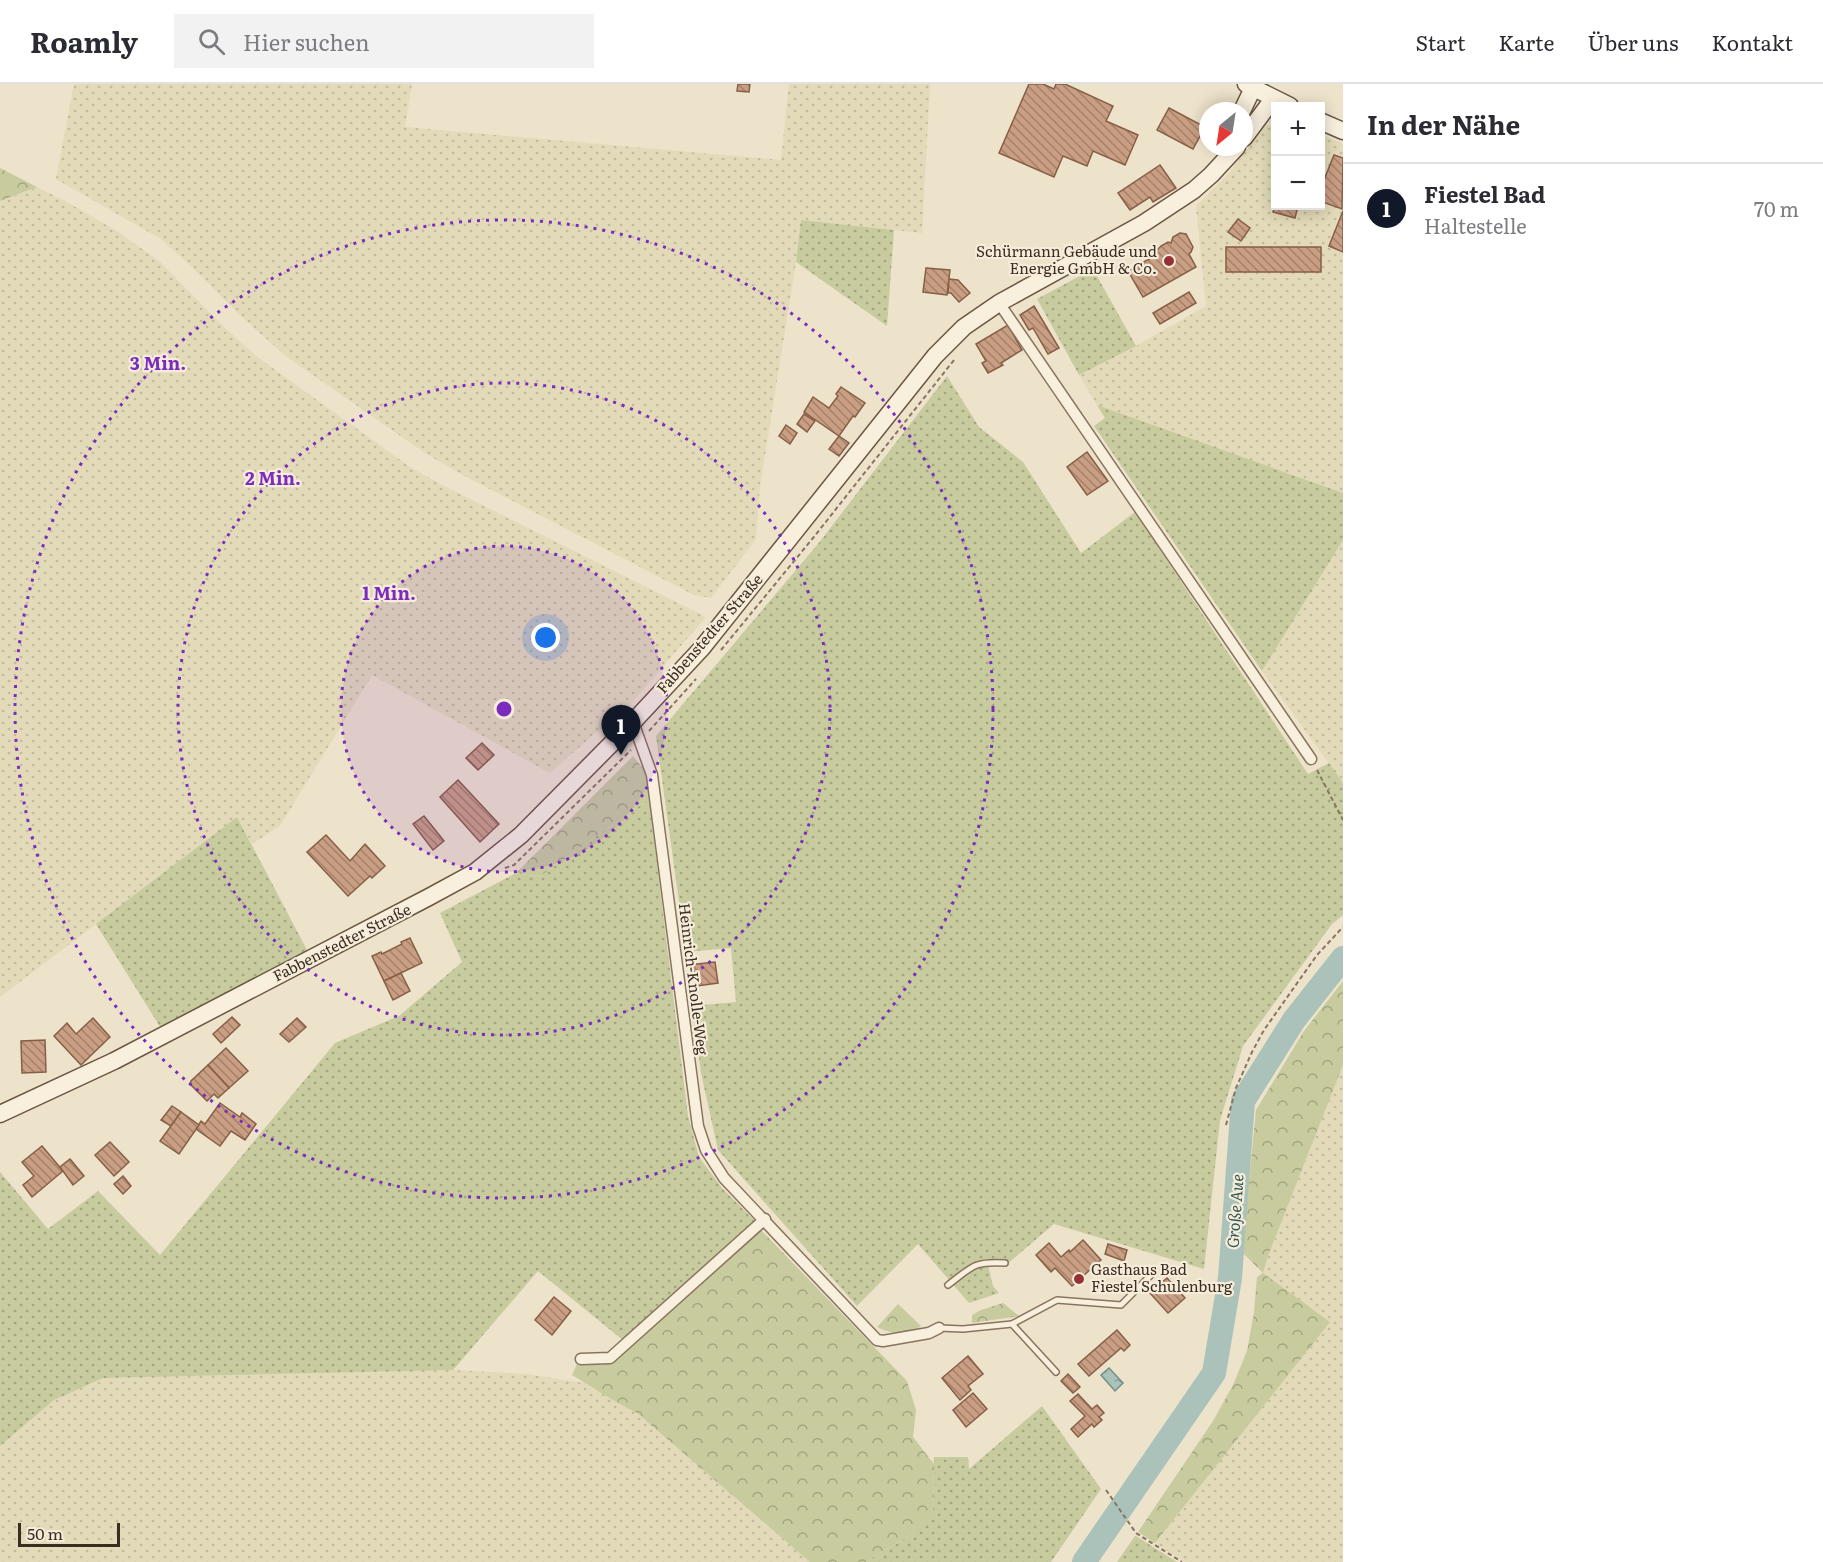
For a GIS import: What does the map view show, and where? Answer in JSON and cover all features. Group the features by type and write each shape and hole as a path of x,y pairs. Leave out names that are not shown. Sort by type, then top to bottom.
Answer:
{"street":[{"path":"1245,102 1250,86 1280,102"},
{"path":"1253,126 1273,99"},
{"path":"1325,123 1343,131"},
{"name":"Fabbenstedter Straße","path":"1210,175 1220,156"},
{"name":"Fabbenstedter Straße","path":"0,1114 114,1061 475,872 521,835 633,722 702,648 934,356 964,327 999,303 1144,223 1194,190 1228,156"},
{"path":"999,303 1311,759"},
{"name":"Heinrich-Knolle-Weg","path":"633,722 652,775 698,1126 706,1150 724,1178 877,1340 929,1333 939,1328"},
{"path":"581,1359 610,1358 765,1219"}],"lane":[{"path":"948,1286 977,1263 1005,1263"},
{"path":"939,1328 963,1329 1012,1323 1057,1300 1121,1305 1153,1273"},
{"path":"1012,1323 1056,1372"}],"path":[{"path":"718,654 960,353"},
{"path":"505,868 514,865 640,741 702,672"},
{"path":"1311,759 1343,820"},
{"path":"1226,1125 1236,1088 1263,1030 1317,955 1343,927"},
{"path":"1106,1490 1137,1533 1182,1562"}],"shaded area":[{"path":"74,84 412,84 405,127 781,160 789,84 930,84 922,233 801,220 760,486 756,539 711,598 694,595 457,472 425,453 287,357 161,239 56,179"},
{"path":"1271,125 1271,210 1325,210 1325,136 1343,144 1343,493 1097,405 1079,375 1206,306 1196,206 1229,173 1242,156 1253,156 1253,142 1265,126"},
{"path":"37,187 120,233 160,262 256,356 410,467 706,617 620,716 593,735 550,773 372,675 280,826 252,844 237,817 0,997 0,201"},
{"path":"1343,540 1343,783 1262,671"},
{"path":"1343,1065 1343,1562 1185,1562 1155,1543 1329,1322 1263,1273"},
{"path":"453,1370 526,1374 585,1383 637,1413 810,1562 0,1562 0,1446 54,1400 103,1378"}],"green space":[{"path":"0,168 37,187 0,201"},
{"path":"801,220 894,230 887,326 796,262"},
{"path":"1093,269 1136,346 1079,375 1037,299"},
{"path":"947,376 979,427 1023,462 1081,553 1135,512 1308,774 1329,763 1343,783 1343,915 1332,924 1243,1046 1220,1120 1204,1269 1054,1224 1005,1266 988,1265 993,1286 999,1293 969,1303 918,1244 857,1306 718,1150 701,1073 692,1006 736,1002 731,948 686,952 656,736 818,544"},
{"path":"1097,405 1343,493 1343,540 1262,671 1094,426 1105,418"},
{"path":"633,756 645,771 649,799 539,877 516,873"},
{"path":"649,799 688,1116 699,1157 722,1188 756,1222 624,1341 538,1271 453,1370 103,1378 54,1400 0,1446 0,1172 48,1229 98,1191 160,1255 335,1043 399,1016 462,962 440,913 516,873 539,877"},
{"path":"237,817 309,954 162,1030 96,924"},
{"path":"1343,981 1343,1065 1263,1273 1242,1252 1256,1110 1304,1031"},
{"path":"760,1229 907,1381 916,1410 913,1437 934,1464 933,1518 916,1535 914,1533 865,1562 810,1562 637,1413 572,1375 577,1364 610,1362"},
{"path":"1263,1273 1330,1322 1155,1543 1138,1532 1213,1421 1233,1385 1247,1351 1257,1277"},
{"path":"1003,1303 1019,1316 972,1323 972,1315"},
{"path":"898,1304 921,1326 905,1333 877,1327"},
{"path":"1042,1406 1101,1489 1051,1562 865,1562 914,1533 933,1518 934,1457 968,1457 969,1469"},
{"path":"1136,1536 1177,1562 1117,1562"}],"water":[{"path":"1109,1368 1123,1383 1115,1391 1101,1375"}],"building":[{"path":"738,84 750,84 749,92 737,91"},
{"path":"1029,84 1043,84 1054,89 1056,84 1065,84 1113,106 1106,121 1138,135 1125,165 1093,151 1087,166 1063,156 1054,177 999,153"},
{"path":"1169,108 1199,124 1199,138 1193,149 1157,130"},
{"path":"1334,155 1343,158 1342,209 1325,203 1325,178"},
{"path":"1160,165 1176,188 1153,202 1150,197 1130,210 1118,193"},
{"path":"1274,210 1297,210 1295,218 1273,212"},
{"path":"1343,211 1343,252 1329,246"},
{"path":"1238,219 1250,228 1241,241 1228,232"},
{"name":"Schürmann Gebäude und Energie GmbH & Co.","path":"1180,233 1186,234 1193,247 1189,254 1196,267 1143,297 1128,271 1156,255 1156,251 1161,246 1168,242 1171,243 1173,237"},
{"path":"1226,247 1321,247 1321,272 1226,272"},
{"path":"926,268 950,270 947,295 923,292"},
{"path":"949,279 958,280 970,293 959,302 951,293 948,293"},
{"path":"1189,292 1196,303 1160,324 1153,313"},
{"path":"1034,306 1059,348 1048,354 1033,328 1029,330 1020,315"},
{"path":"1008,325 1022,350 988,373 982,363 986,361 976,344"},
{"path":"841,387 865,403 839,436 804,412 813,397 829,408 838,396 836,394"},
{"path":"804,414 815,421 807,432 797,424"},
{"path":"786,425 797,433 790,444 779,436"},
{"path":"839,436 849,443 839,456 829,449"},
{"path":"1087,452 1108,481 1087,495 1067,467"},
{"path":"482,743 494,755 478,770 466,758"},
{"path":"458,780 499,824 480,842 440,797"},
{"path":"424,816 444,841 433,850 413,824"},
{"path":"326,835 350,861 365,844 385,866 348,896 307,852"},
{"path":"410,938 422,963 384,981 372,956 381,952 382,954"},
{"path":"715,962 718,983 697,986 695,972 690,973 689,965"},
{"path":"401,973 410,991 393,1000 384,981"},
{"path":"232,1017 240,1025 221,1043 213,1034"},
{"path":"93,1018 110,1037 81,1065 54,1036 67,1023 76,1034"},
{"path":"297,1018 306,1027 289,1042 280,1034"},
{"path":"45,1040 46,1072 22,1073 21,1041"},
{"path":"226,1048 248,1071 229,1088 208,1065"},
{"path":"208,1065 229,1088 218,1098 214,1094 207,1101 190,1084"},
{"path":"220,1103 240,1117 242,1113 256,1124 245,1140 231,1131 220,1146 196,1129 201,1121 205,1124"},
{"path":"172,1106 181,1112 171,1126 161,1120"},
{"path":"181,1112 199,1125 179,1154 160,1141"},
{"path":"110,1142 129,1162 114,1176 95,1155"},
{"path":"42,1146 63,1171 32,1197 23,1185 34,1176 22,1162"},
{"path":"70,1159 84,1176 73,1185 60,1167"},
{"path":"123,1176 131,1186 123,1194 114,1184"},
{"path":"1083,1240 1101,1260 1082,1277 1085,1279 1080,1284 1078,1281 1072,1286 1055,1268 1051,1272 1036,1255 1049,1243 1061,1257"},
{"path":"1108,1244 1127,1250 1124,1261 1105,1254"},
{"path":"1167,1278 1185,1298 1168,1313 1150,1293"},
{"path":"554,1297 571,1311 552,1335 535,1320"},
{"path":"1117,1330 1130,1345 1124,1351 1121,1348 1089,1376 1078,1364"},
{"path":"968,1356 983,1374 968,1386 971,1390 960,1400 942,1378"},
{"path":"1068,1374 1080,1387 1073,1393 1061,1381"},
{"path":"973,1393 987,1409 966,1427 953,1410"},
{"path":"1078,1394 1092,1409 1097,1405 1104,1413 1099,1417 1102,1420 1094,1427 1092,1424 1078,1437 1071,1429 1085,1416 1070,1401"}],"waterway":[{"name":"Große Aue","path":"1084,1562 1214,1373 1230,1278 1243,1101 1294,1020 1343,958"}],"place":[{"name":"Schürmann Gebäude und Energie GmbH & Co.","path":"1169,261"},
{"name":"Fiestel Bad","path":"621,755"},
{"name":"Gasthaus Bad Fiestel Schulenburg","path":"1079,1279"}]}
